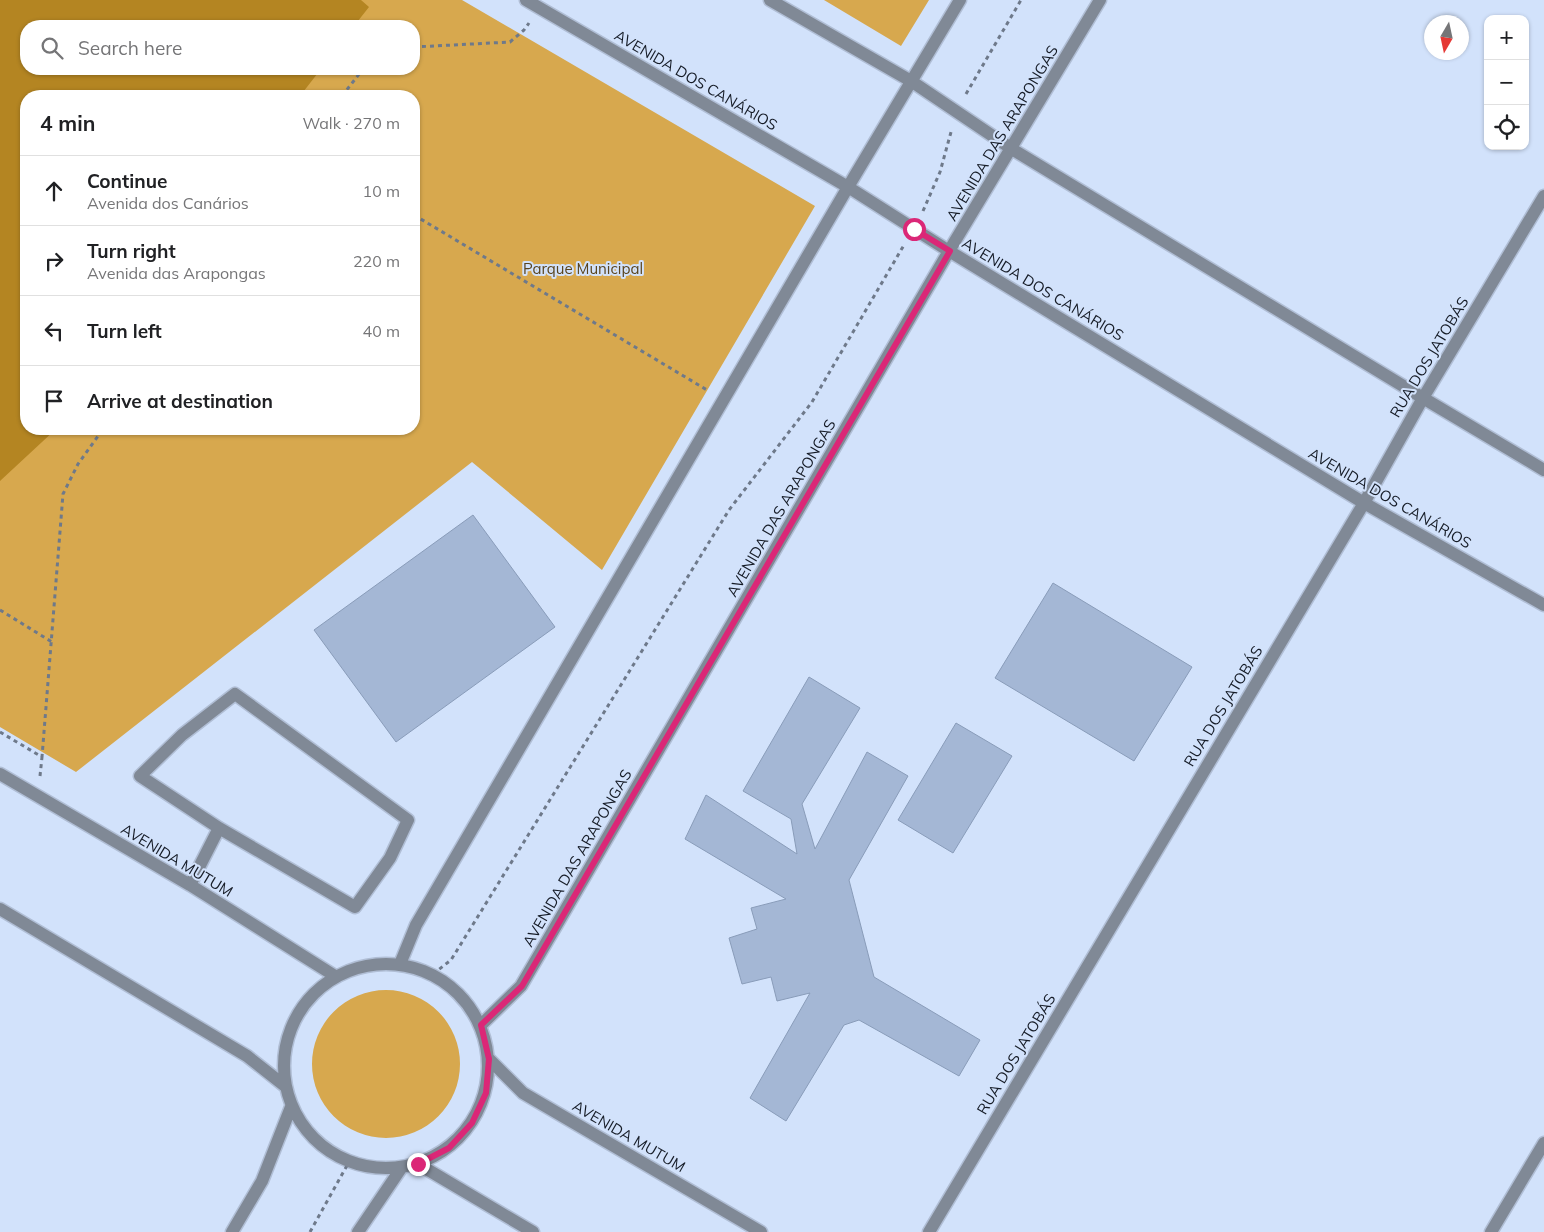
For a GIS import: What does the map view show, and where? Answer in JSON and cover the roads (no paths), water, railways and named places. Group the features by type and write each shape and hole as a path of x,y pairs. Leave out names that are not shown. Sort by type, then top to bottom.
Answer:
{"street":[{"name":"AVENIDA DOS CANÁRIOS","path":"526,0 848,187 1364,503 1544,605"},
{"path":"770,0 911,81 1012,148 1544,470"},
{"path":"400,964 416,925 848,187 960,0"},
{"name":"AVENIDA DAS ARAPONGAS","path":"481,1025 522,986 950,251 1100,0"},
{"name":"RUA DOS JATOBÁS","path":"929,1232 1364,503 1423,398 1544,196"},
{"path":"235,694 408,820 390,858 355,907 219,828 140,776 182,735 235,694"},
{"name":"AVENIDA MUTUM","path":"0,774 190,885 335,976"},
{"path":"190,885 219,828"},
{"path":"0,909 247,1056 285,1086"},
{"path":"400,964 433,974 462,996 481,1025 489,1059 486,1093 472,1123 449,1148 418,1164 402,1167 375,1168 349,1162 325,1148 305,1130 291,1107 285,1086 284,1054 292,1023 309,996 335,976 365,965 400,964"},
{"name":"AVENIDA MUTUM","path":"489,1059 523,1093 761,1232"},
{"path":"232,1232 262,1181 291,1107"},
{"path":"1491,1232 1544,1143"},
{"path":"418,1164 533,1232"},
{"path":"358,1232 402,1167"}],"park label":[{"name":"Parque Municipal","path":"583,268"}]}
